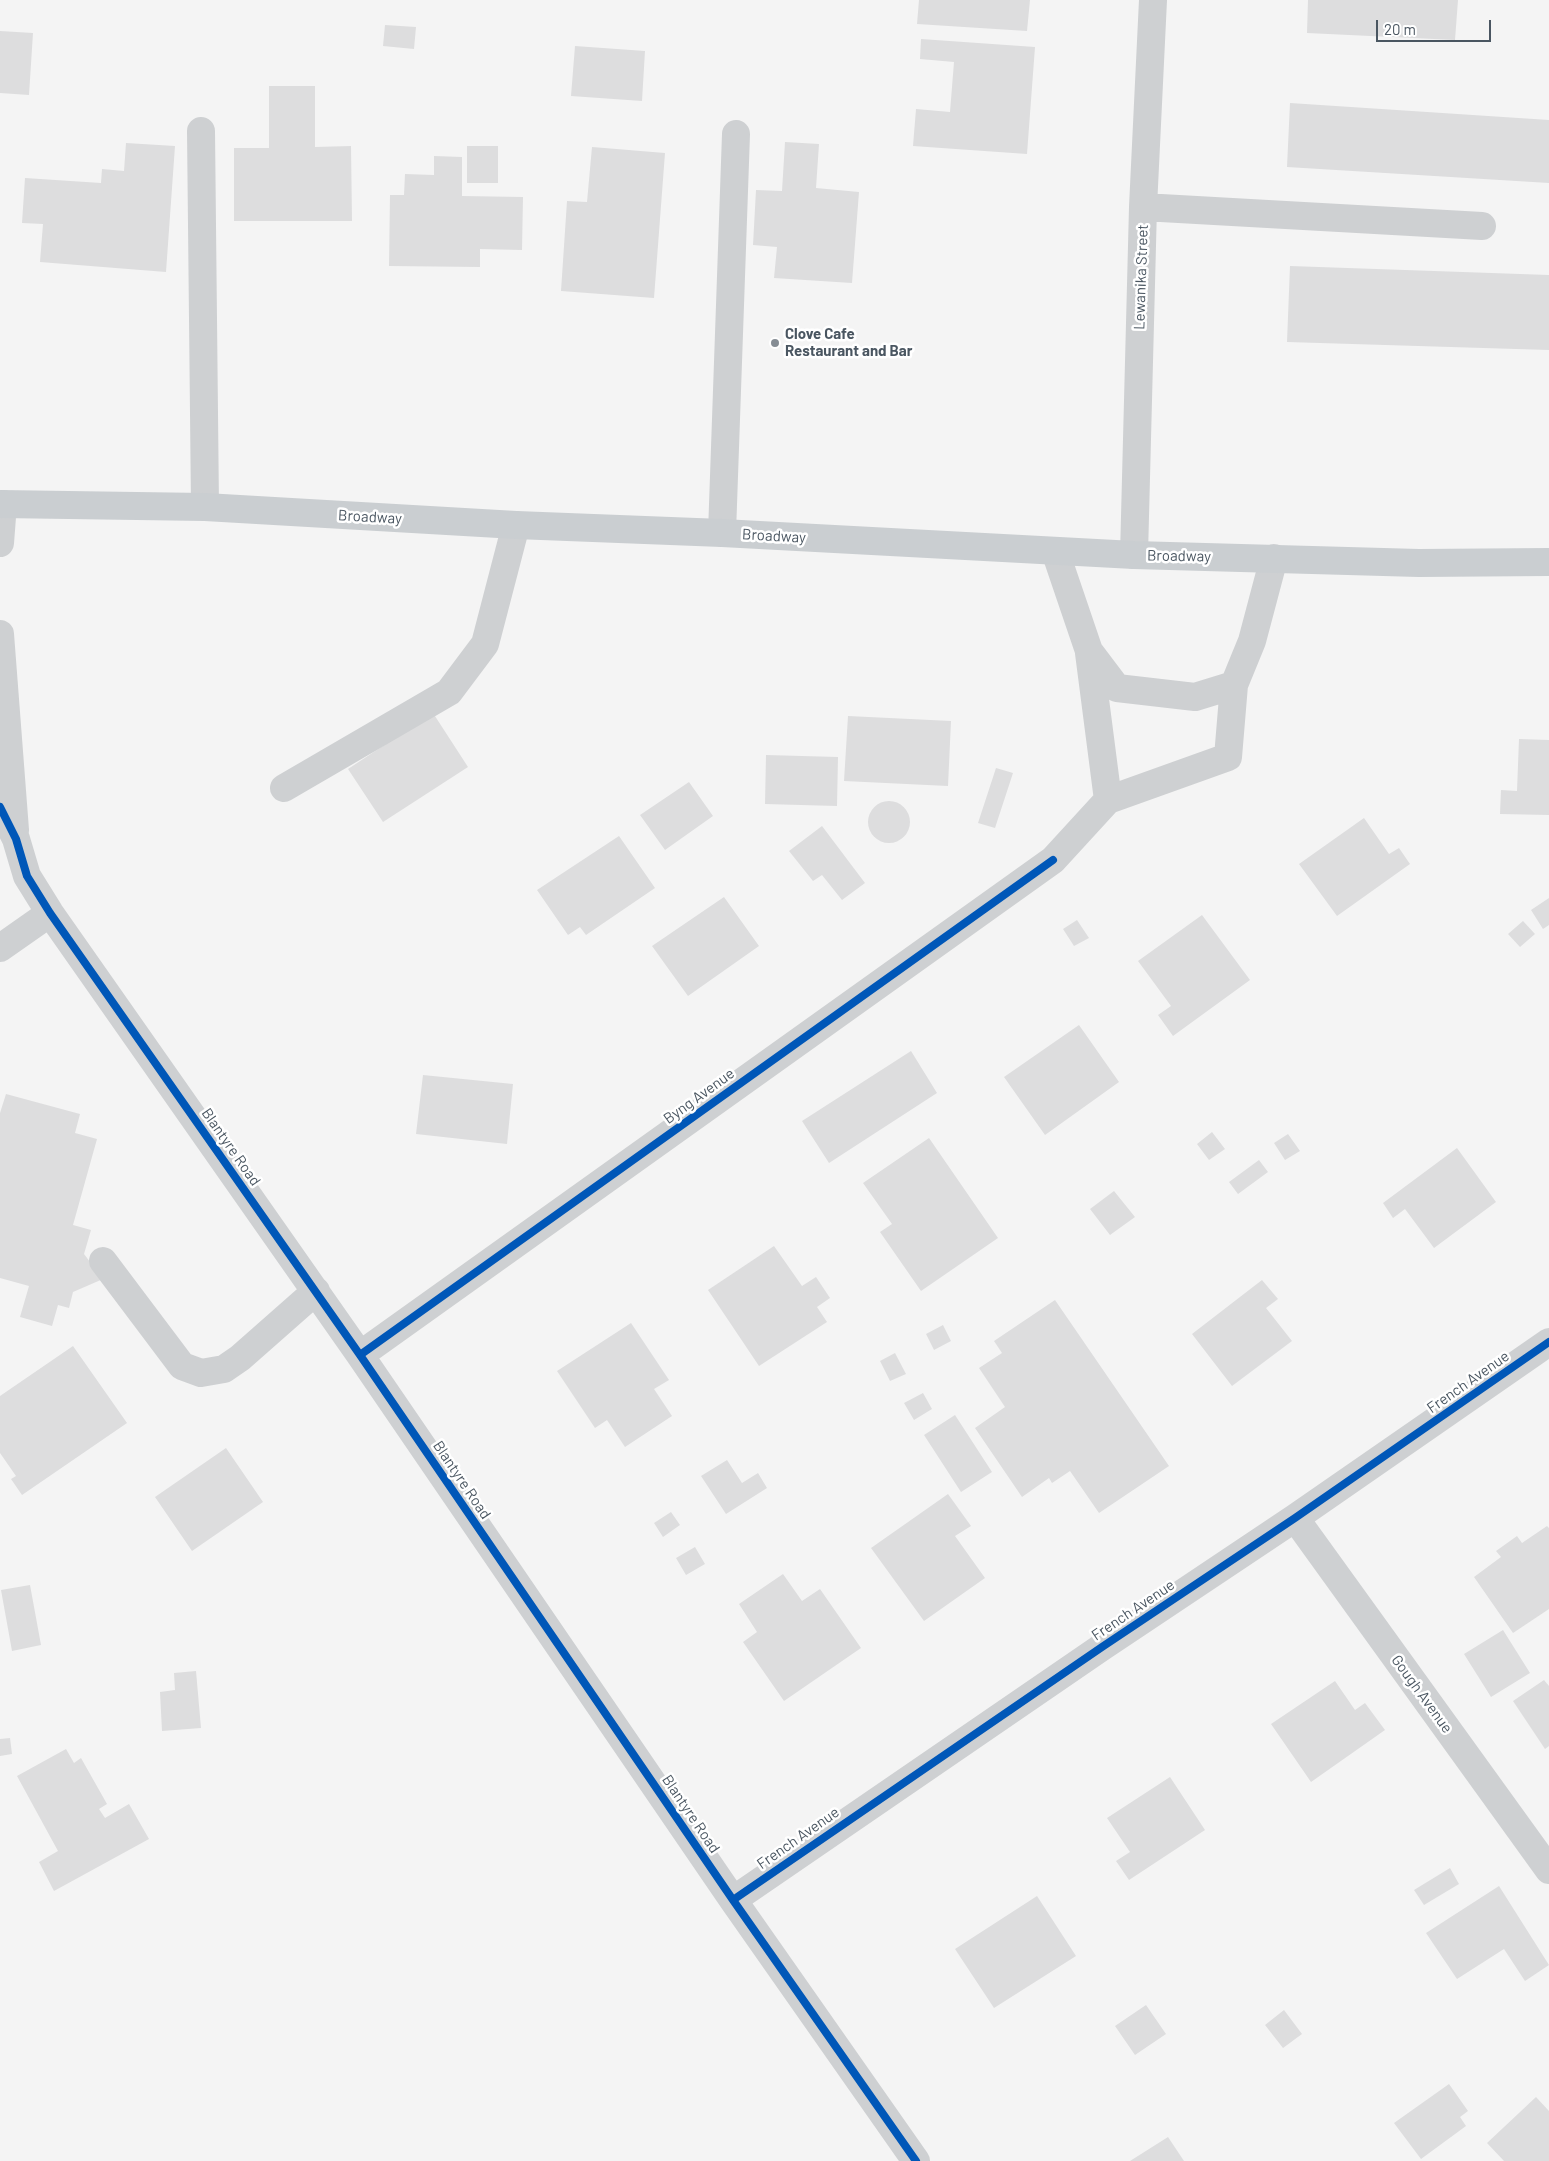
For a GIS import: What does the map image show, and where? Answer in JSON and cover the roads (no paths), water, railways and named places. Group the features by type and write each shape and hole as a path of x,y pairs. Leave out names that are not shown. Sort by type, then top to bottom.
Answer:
{"main road":[{"name":"Broadway","path":"1,504 205,508 1134,555 1418,563 1549,562"}],"street":[{"name":"Lewanika Street","path":"1134,555 1143,207 1153,0"},
{"path":"201,131 205,508"},
{"path":"722,533 736,134"},
{"path":"1143,207 1482,226"},
{"path":"0,543 1,504"},
{"path":"284,788 448,692 485,644 516,525"},
{"path":"1055,551 1089,651 1108,800 1228,757 1234,685 1252,641 1274,558"},
{"path":"0,634 16,839"},
{"path":"1089,651 1117,688 1195,697 1234,685"},
{"name":"Byng Avenue","path":"360,1355 1053,860 1108,800"},
{"name":"Blantyre Road","path":"0,807 16,839 27,876 50,913 316,1290 733,1900 916,2161"},
{"path":"0,948 50,913"},
{"path":"103,1261 182,1366 201,1373 224,1369 240,1358 316,1290"},
{"name":"French Avenue","path":"733,1900 1094,1652 1295,1518 1549,1342"},
{"name":"Gough Avenue","path":"1295,1518 1549,1870"}],"place":[{"name":"Clove Cafe Restaurant and Bar","path":"775,343"}]}
